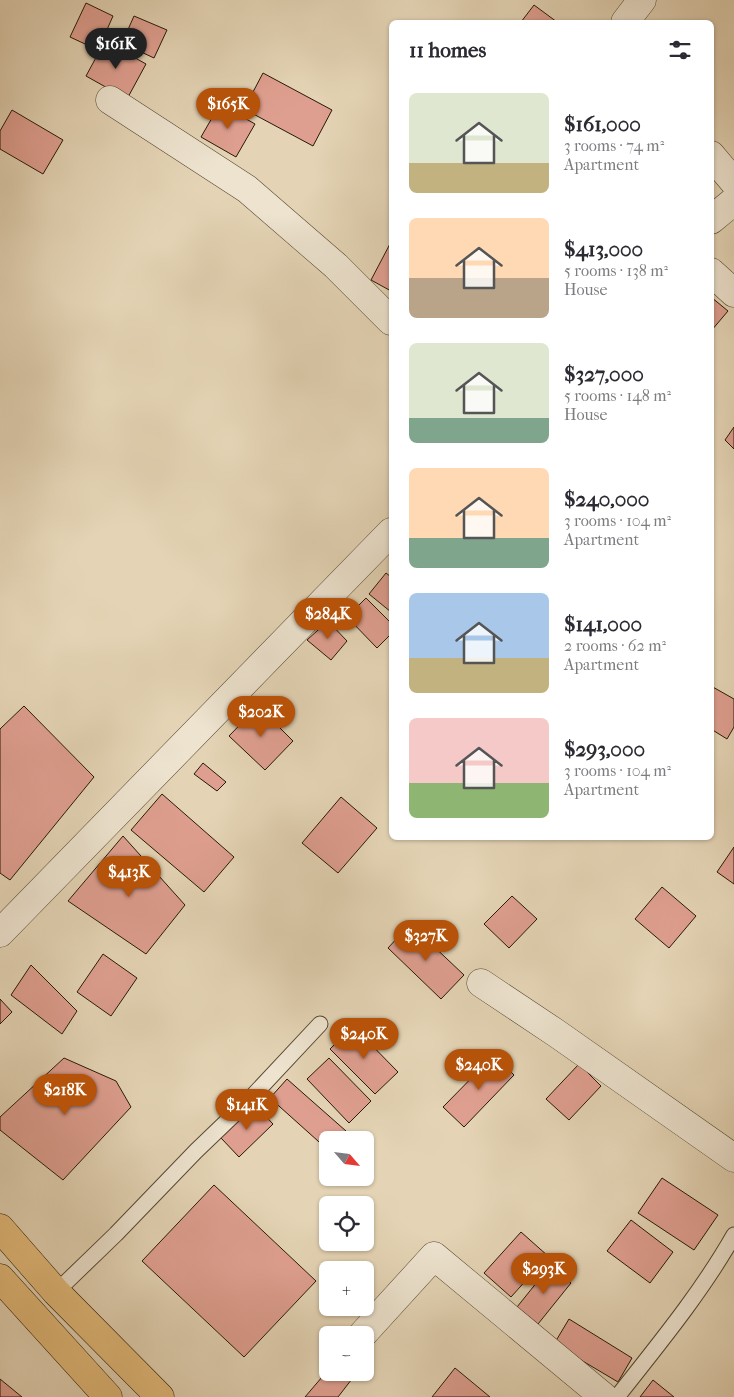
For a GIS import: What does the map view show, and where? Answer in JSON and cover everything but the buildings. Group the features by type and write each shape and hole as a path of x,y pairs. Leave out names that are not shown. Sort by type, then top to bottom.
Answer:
{"highway":[{"path":"0,1228 56,1292 160,1397"},
{"path":"0,1278 108,1397"}],"street":[{"path":"627,20 642,0"},
{"path":"110,100 246,189 336,266 389,319"},
{"path":"714,159 734,182"},
{"path":"714,218 734,201"},
{"path":"714,275 734,293"},
{"path":"0,933 389,534"},
{"path":"481,983 556,1033 734,1158"},
{"path":"370,1326 434,1256 604,1397"}],"lane":[{"path":"56,1292 116,1234 320,1024"},
{"path":"618,1397 672,1326 722,1256 734,1235"}]}
